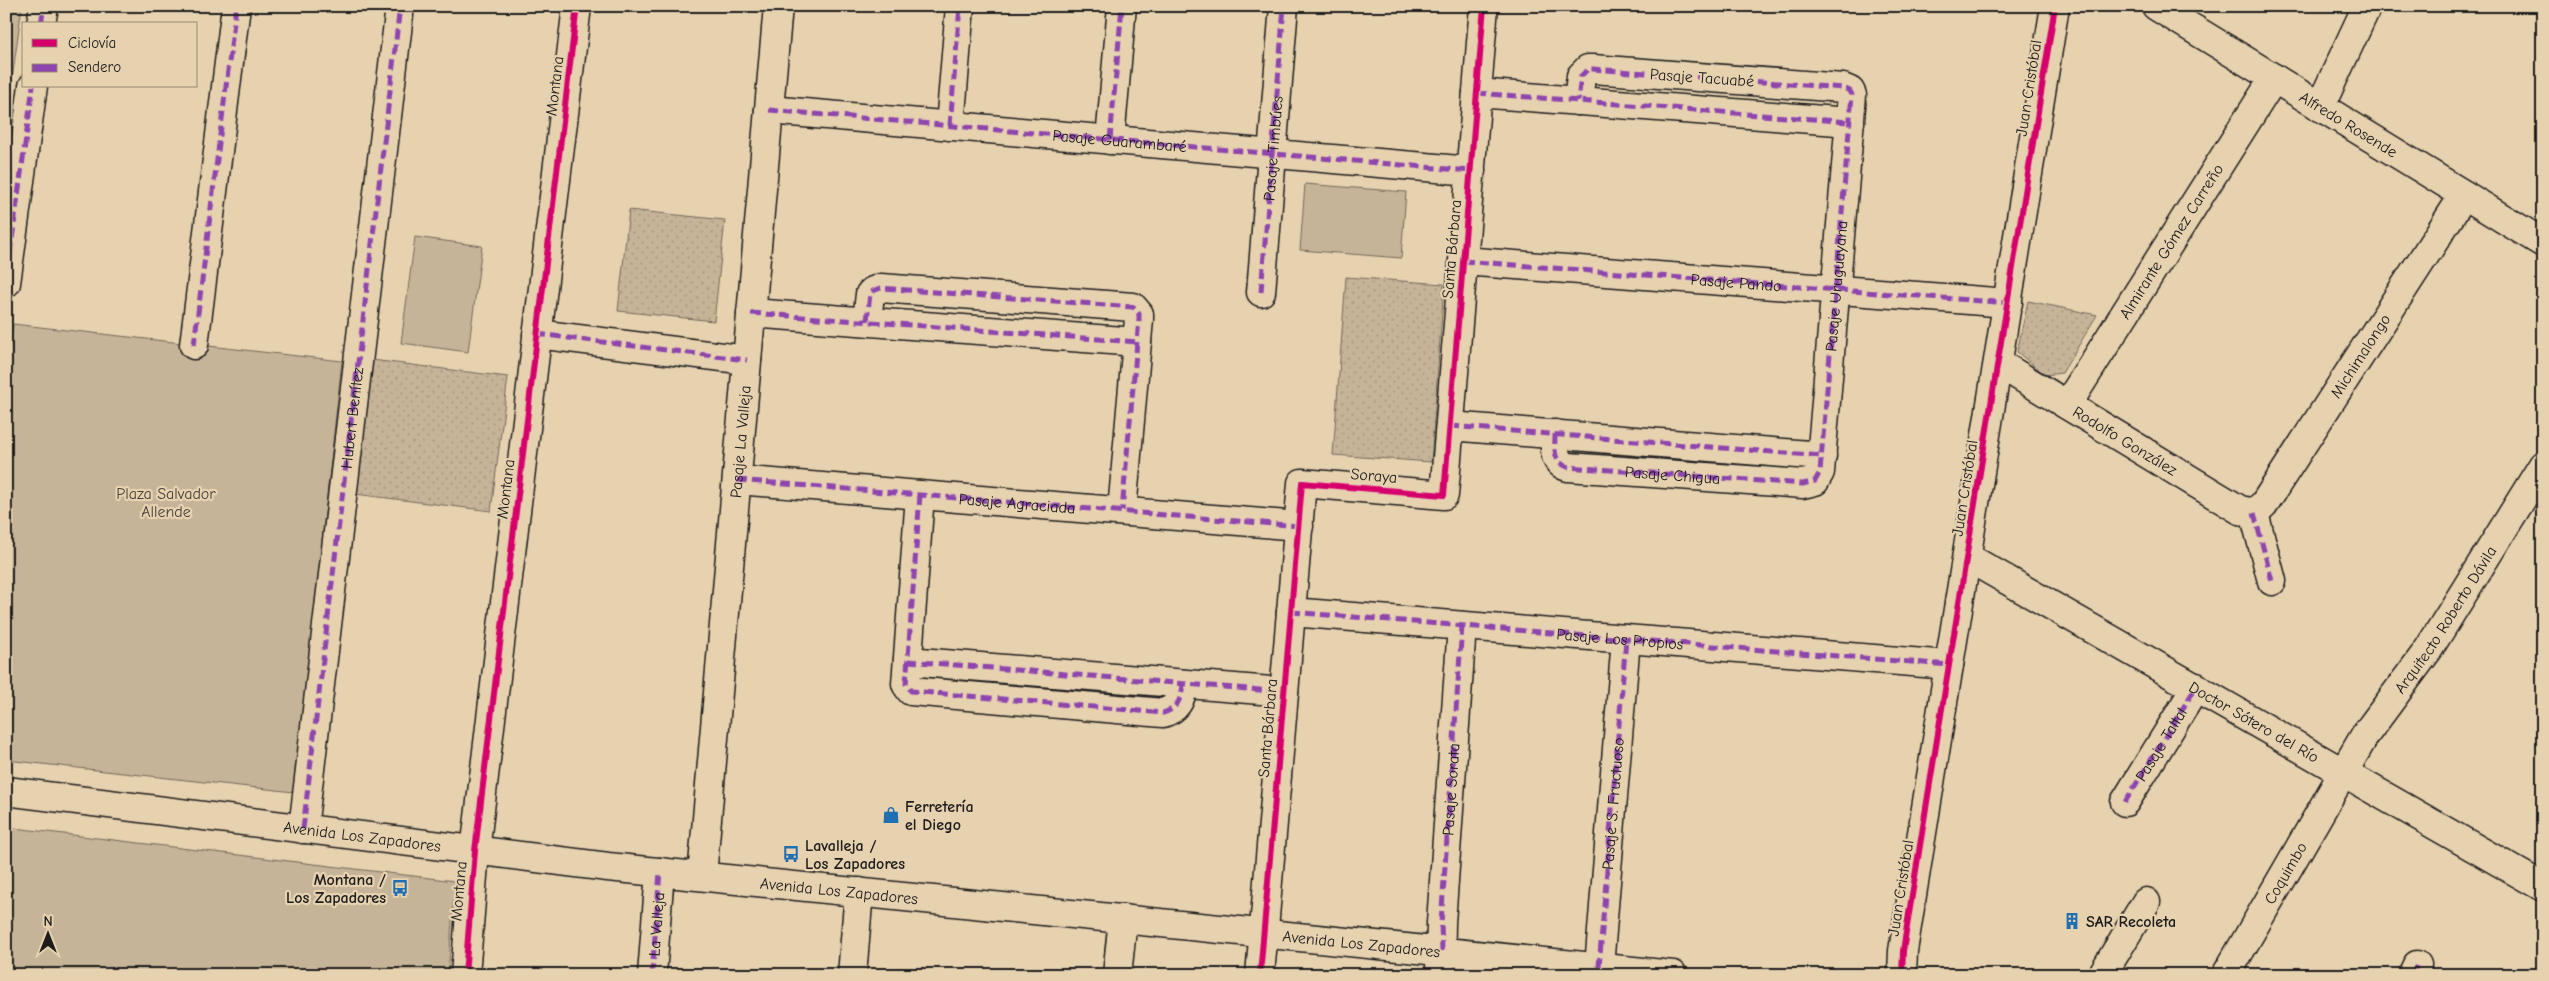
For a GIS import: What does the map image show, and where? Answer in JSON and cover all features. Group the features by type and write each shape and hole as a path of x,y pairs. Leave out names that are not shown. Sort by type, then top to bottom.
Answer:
{"street":[{"path":"41,22 44,6"},
{"path":"194,346 236,6"},
{"name":"Hubert Benítez","path":"303,829 400,6"},
{"name":"Montana","path":"466,975 476,851 577,6"},
{"name":"Pasaje La Valleja","path":"702,876 778,6"},
{"path":"950,126 960,6"},
{"path":"1110,140 1122,6"},
{"name":"Pasaje Timbúes","path":"1261,292 1284,6"},
{"name":"Santa Bárbara","path":"1444,495 1484,6"},
{"name":"Juan Cristóbal","path":"1902,975 1903,951 2055,6"},
{"name":"Alfredo Rosende","path":"2156,6 2543,243"},
{"path":"2320,107 2367,6"},
{"name":"Pasaje Tacuabé","path":"1578,101 1581,76 1588,69 1843,88 1850,91"},
{"name":"Almirante Gómez Carreño","path":"2067,405 2274,78"},
{"path":"6,283 33,88"},
{"name":"Pasaje Uruguayana","path":"1818,468 1836,290 1852,95 1850,91"},
{"name":"Pasaje Tacuabé","path":"1477,93 1850,122"},
{"name":"Pasaje Guarambaré","path":"769,110 1471,171"},
{"name":"Michimalongo","path":"2254,513 2264,504 2464,195"},
{"name":"Pasaje Pando","path":"1463,260 2008,303"},
{"path":"751,313 867,321 870,294 873,290 881,288 1129,306 1137,310 1139,314 1137,342 1122,511"},
{"path":"537,334 747,360"},
{"name":"Rodolfo González","path":"1998,363 2240,510 2254,513"},
{"name":"Pasaje Chigua","path":"1450,426 1555,434 1818,468"},
{"name":"Arquitecto Roberto Dávila","path":"2343,772 2369,728 2428,650 2543,465"},
{"name":"Pasaje Agraciada","path":"736,480 1299,526"},
{"name":"Santa Bárbara","path":"1260,975 1302,483"},
{"name":"Soraya","path":"1302,483 1444,495"},
{"path":"920,495 906,684 911,691 1157,713 1174,708 1182,693 1184,684 1284,692"},
{"path":"2254,513 2272,581"},
{"name":"Doctor Sótero del Río","path":"1967,557 2543,887"},
{"name":"Pasaje Los Propios","path":"1291,612 1950,664"},
{"name":"Pasaje Sorata","path":"1441,963 1440,923 1462,626"},
{"name":"Pasaje S. Fructuoso","path":"1611,970 1626,639"},
{"name":"Pasaje Taltal","path":"2125,802 2196,687"},
{"name":"Coquimbo","path":"2226,975 2343,772"},
{"name":"Avenida Los Zapadores","path":"6,791 476,851 660,872 1263,933 1441,963 1611,970 1673,975"},
{"name":"La Valleja","path":"652,975 660,872"},
{"path":"852,975 859,892"},
{"path":"2102,975 2146,902"},
{"path":"1117,975 1123,919"}],"green space":[{"path":"6,6 22,6 6,124"},
{"path":"1305,184 1406,192 1401,258 1300,250"},
{"path":"629,210 725,220 714,321 618,311"},
{"path":"415,237 482,246 468,352 401,343"},
{"path":"1346,277 1444,284 1431,462 1333,455"},
{"path":"2028,301 2097,315 2062,373 2045,375 2017,352"},
{"name":"Plaza Salvador Allende","path":"13,324 342,361 294,792 6,760 6,380"},
{"path":"372,360 508,377 491,511 355,494"},
{"path":"6,827 455,881 448,975 6,975"}],"marked path":[{"path":"41,22 44,6"},
{"path":"194,345 236,6"},
{"path":"303,829 400,6"},
{"path":"950,126 960,6"},
{"path":"1110,140 1122,6"},
{"path":"1261,292 1284,6"},
{"path":"1555,434 1555,454 1559,462 1568,467 1803,484 1815,481 1820,472 1852,95 1850,91 1843,88 1588,69 1581,76 1578,101"},
{"path":"6,283 33,88"},
{"path":"1477,93 1850,122"},
{"path":"769,110 1471,171"},
{"path":"1463,261 2008,303"},
{"path":"867,321 870,294 881,288 1133,307 1139,314 1139,319 1122,511"},
{"path":"751,313 1137,342"},
{"path":"537,334 747,360"},
{"path":"1450,426 1822,456"},
{"path":"737,480 1299,526"},
{"path":"920,495 906,684 911,691 1163,713 1176,705 1182,693 1183,684"},
{"path":"2254,513 2272,581"},
{"path":"1291,612 1949,665"},
{"path":"1442,951 1441,923 1462,626"},
{"path":"1599,967 1626,639"},
{"path":"908,661 1284,692"},
{"path":"2125,802 2196,687"},
{"path":"652,975 660,872"},
{"path":"2412,975 2417,965"}],"cycle path":[{"path":"465,975 475,851 577,6"},
{"path":"1260,975 1302,483 1444,495 1484,6"},
{"path":"1902,975 1903,951 2055,6"}],"place":[{"name":"Ferretería el Diego","path":"891,815"},
{"name":"Lavalleja / Los Zapadores","path":"791,854"},
{"name":"Montana / Los Zapadores","path":"400,888"},
{"name":"SAR Recoleta","path":"2072,921"}]}
